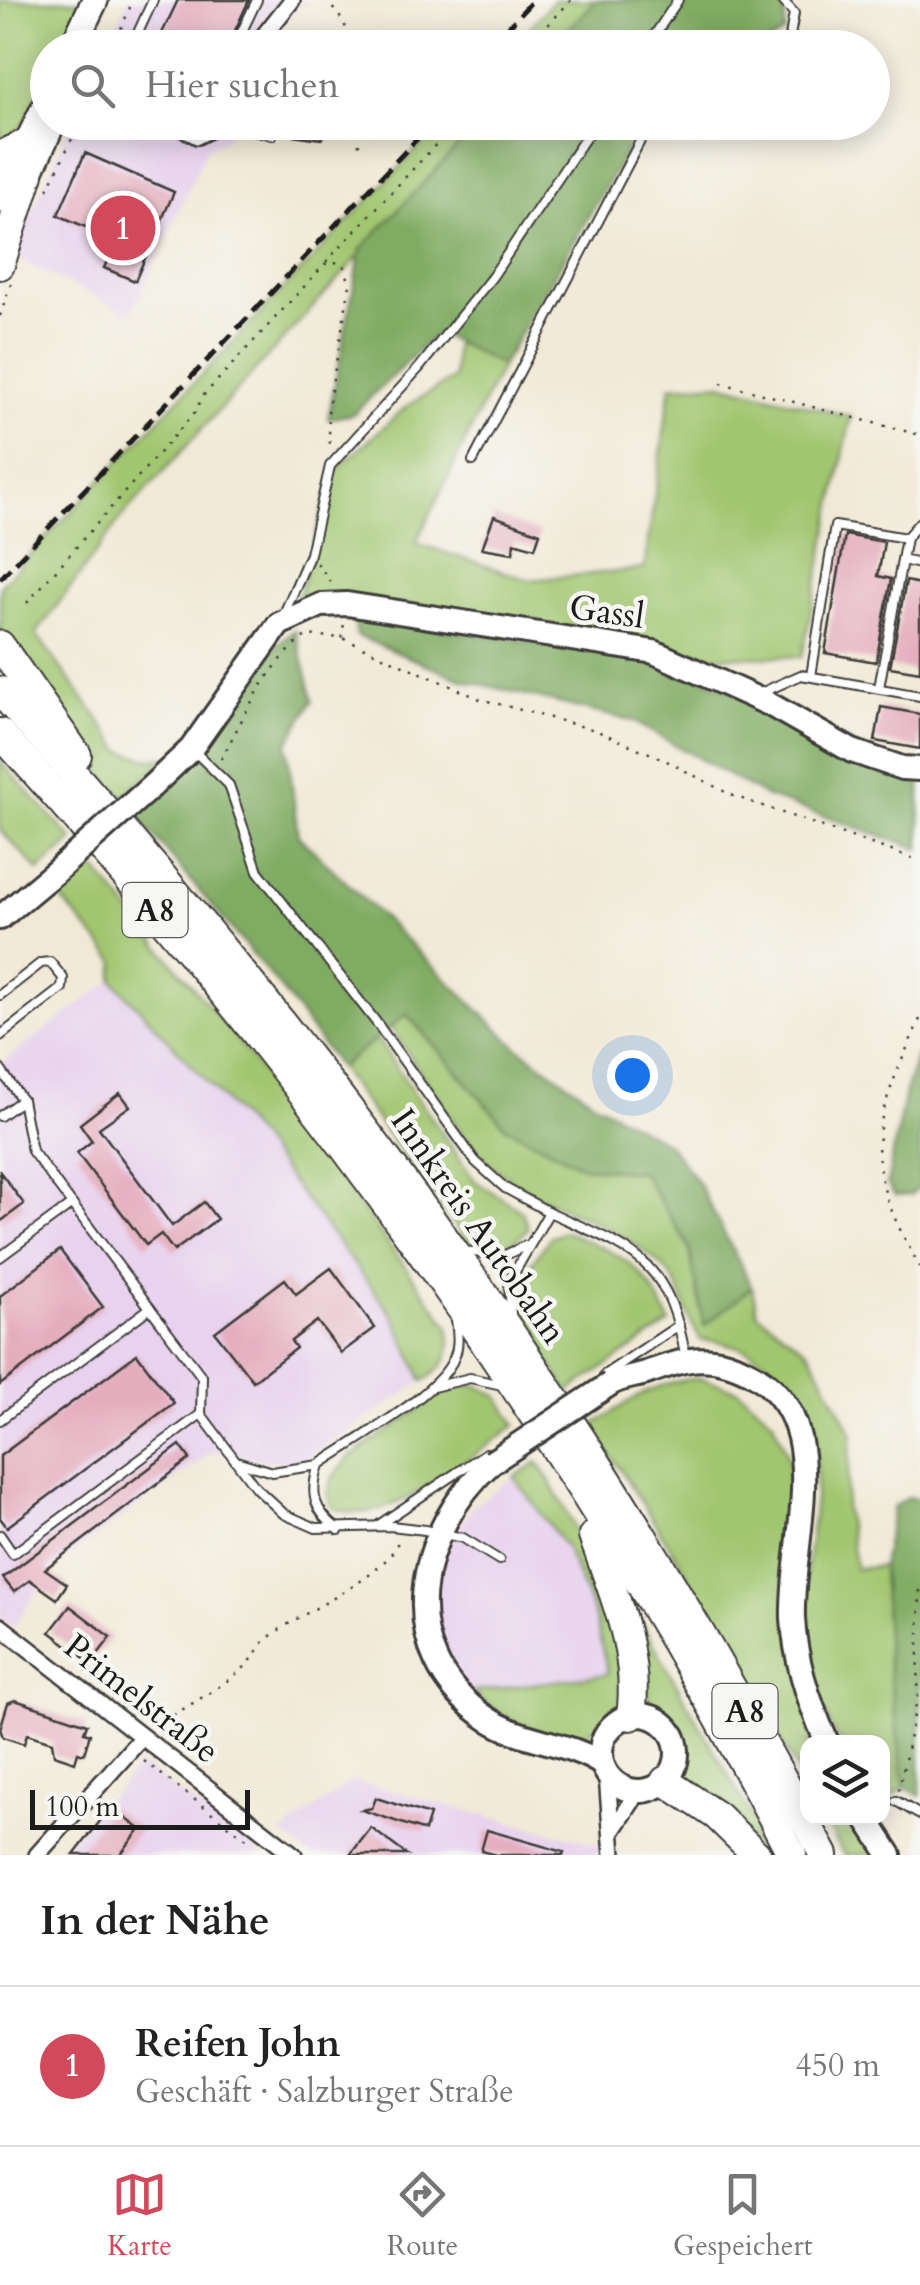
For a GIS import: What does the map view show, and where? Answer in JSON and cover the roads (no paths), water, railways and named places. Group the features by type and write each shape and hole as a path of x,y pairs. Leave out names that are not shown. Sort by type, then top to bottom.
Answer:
{"highway":[{"path":"0,156 27,143"},
{"path":"0,265 30,174"},
{"path":"0,644 88,769 106,809"},
{"name":"Innkreis Autobahn","path":"0,691 106,809 277,1014 452,1248 520,1346 662,1568 824,1855"},
{"name":"Innkreis Autobahn","path":"0,733 217,984 322,1118 454,1302 658,1618 792,1855"},
{"path":"0,751 39,776"},
{"path":"574,1483 625,1632 634,1678 631,1716"},
{"path":"665,1780 716,1816 757,1855"}],"main road":[{"path":"81,30 95,0"},
{"path":"97,30 111,0"},
{"path":"0,200 30,137"},
{"path":"0,234 46,140"}],"street":[{"path":"268,30 292,0"},
{"name":"Gassl","path":"275,630 321,605 347,604 654,652 752,697 852,751 902,768 920,769"},
{"path":"0,918 191,748 275,630"},
{"path":"613,1855 614,1829 604,1760 609,1729 631,1716 656,1720 674,1738 676,1763 665,1780 639,1791 625,1789 604,1760 492,1721 462,1697 438,1664 423,1598 426,1564 437,1532 493,1463 611,1385 686,1359 724,1362 760,1380 785,1406 800,1437 805,1484 793,1620 800,1672 825,1735"},
{"name":"Primelstraße","path":"0,1626 284,1852"},
{"path":"37,1855 142,1737"},
{"path":"614,1829 639,1791"},
{"path":"871,1825 890,1855"}],"lane":[{"path":"140,30 153,0"},
{"path":"243,30 257,0"},
{"path":"658,30 678,0"},
{"path":"782,0 794,13 791,30"},
{"path":"275,630 310,554 330,466 419,368 492,277 584,140"},
{"path":"474,461 641,140"},
{"path":"878,688 906,538 920,522"},
{"path":"811,676 835,526 906,538"},
{"path":"902,560 920,564"},
{"path":"752,697 801,674 920,696"},
{"path":"191,748 215,768 239,806 246,846 258,870 376,1022 475,1161 504,1188 622,1244 646,1262 668,1291 686,1359"},
{"path":"0,995 41,963 50,962 63,978 62,988 0,1036"},
{"path":"0,1069 22,1100 32,1151 202,1377 201,1414 236,1461 284,1514 302,1524 339,1530 402,1526 437,1532 474,1544 498,1560"},
{"path":"0,1116 22,1100"},
{"path":"0,1257 72,1204"},
{"path":"520,1346 507,1290 549,1212"},
{"path":"452,1248 505,1255 529,1244"},
{"path":"236,1461 272,1472 319,1465 429,1388 455,1356 454,1302"},
{"path":"0,1420 150,1308"},
{"path":"611,1385 679,1324"},
{"path":"429,1388 470,1378 512,1388"},
{"path":"0,1535 14,1554 201,1414"},
{"path":"376,1526 493,1463"},
{"path":"319,1465 313,1500 324,1518 339,1530"},
{"path":"896,1801 920,1814"}],"railway":[{"path":"506,30 533,0"},
{"path":"0,579 416,140"}],"place":[{"name":"Reifen John","path":"123,228"}]}
